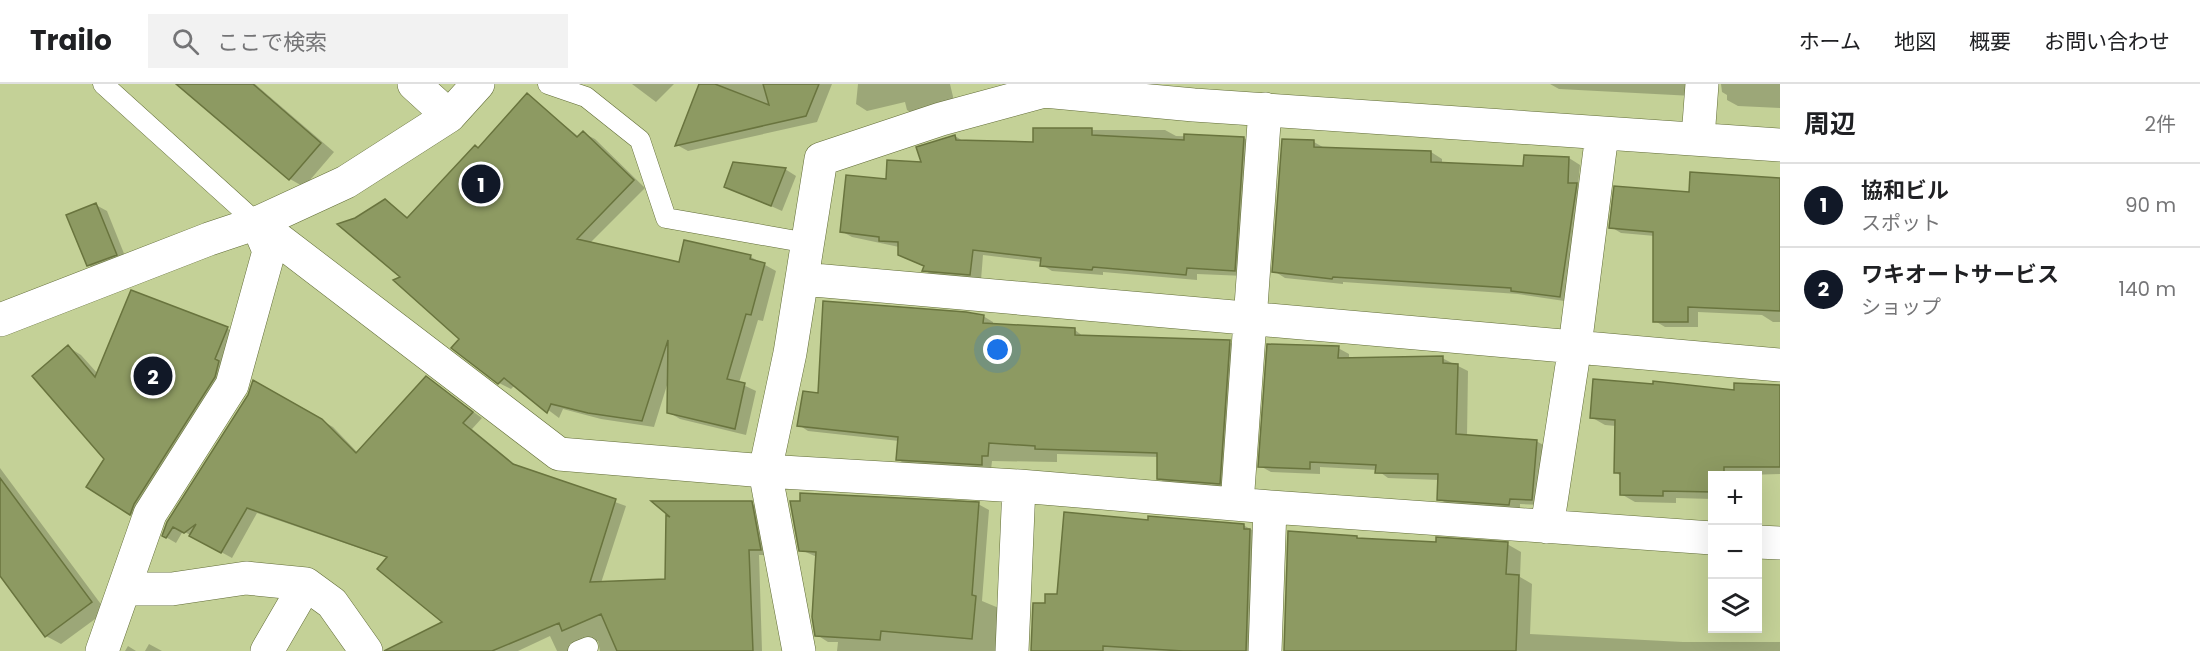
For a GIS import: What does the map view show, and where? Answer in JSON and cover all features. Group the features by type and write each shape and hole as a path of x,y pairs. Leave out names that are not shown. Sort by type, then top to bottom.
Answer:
{"street":[{"path":"414,84 449,116"},
{"path":"0,320 209,239 257,223 346,182 449,116 478,84"},
{"path":"1698,138 1702,84"},
{"path":"799,651 765,471 802,279 821,159 941,119 1044,91 1195,95 1265,109 1780,145"},
{"path":"1237,504 1265,109"},
{"path":"1547,527 1575,346 1602,134"},
{"path":"257,223 559,454 765,471 1019,486 1270,507 1708,538"},
{"path":"102,651 150,514 232,385 269,251 257,223"},
{"path":"802,279 1249,316 1780,364"},
{"path":"1012,651 1019,486"},
{"path":"1265,651 1270,507"},
{"path":"1762,542 1780,543"},
{"path":"125,589 172,589 246,579 306,584 332,603 366,651"},
{"path":"267,651 306,584"}],"lane":[{"path":"103,84 257,223"},
{"path":"548,84 586,97 640,140 666,218 808,243"}],"building":[{"path":"176,84 253,84 321,143 289,180"},
{"path":"699,84 715,84 769,105 763,84 819,84 806,116 675,146"},
{"path":"527,93 577,137 583,131 634,180 577,239 679,262 684,240 751,255 750,259 765,263 751,315 746,314 727,379 745,383 735,429 667,413 668,340 642,421 588,413 551,404 547,413 504,378 498,384 451,348 459,339 393,280 400,277 337,224 355,218 385,199 407,218 475,145 478,148"},
{"path":"1033,128 1092,128 1092,135 1184,140 1184,134 1244,137 1235,271 1187,268 1186,275 1093,267 1092,270 1040,266 1041,258 973,250 970,275 922,271 924,266 898,255 898,242 879,241 879,237 840,232 846,175 886,179 887,160 921,162 916,147 955,135 956,140 1033,142"},
{"path":"1282,139 1314,140 1314,147 1431,151 1431,162 1523,166 1524,155 1569,157 1568,183 1577,183 1560,297 1511,291 1511,288 1333,277 1332,279 1272,272"},
{"path":"733,162 786,168 771,206 724,187"},
{"path":"1690,172 1780,178 1780,311 1688,307 1688,322 1653,322 1653,232 1609,228 1614,186 1689,192"},
{"path":"96,203 117,255 87,266 66,215"},
{"path":"131,290 228,327 215,359 219,361 215,377 134,504 130,515 86,487 104,459 32,376 68,345 95,377"},
{"path":"823,301 966,312 984,315 983,323 1075,328 1075,335 1230,340 1220,484 1157,479 1157,453 1035,449 1035,446 989,443 988,456 982,456 982,465 896,460 898,437 797,426 803,391 818,393"},
{"path":"1267,344 1339,346 1338,358 1443,356 1443,363 1458,364 1456,434 1537,440 1532,500 1510,499 1509,505 1437,500 1438,474 1375,473 1376,465 1310,462 1310,469 1258,467"},
{"path":"426,376 473,412 463,423 513,464 616,499 590,582 665,579 666,515 670,517 651,501 752,501 761,550 749,550 753,651 617,651 601,614 562,631 559,623 492,651 384,651 442,622 377,569 387,557 247,508 221,553 189,536 196,524 184,533 173,527 166,538 162,536 167,522 248,395 253,380 322,419 356,453"},
{"path":"1593,379 1653,384 1653,381 1734,390 1734,383 1780,385 1780,467 1724,467 1724,471 1708,471 1708,492 1663,491 1663,496 1620,495 1620,473 1614,473 1615,420 1590,418"},
{"path":"0,478 92,602 45,637 0,576"},
{"path":"800,493 979,502 972,595 976,596 972,639 881,631 880,640 815,636 812,617 816,552 799,551 790,501 800,501"},
{"path":"1064,512 1148,520 1148,516 1244,524 1244,529 1250,529 1246,651 1183,651 1103,646 1103,651 1031,651 1033,603 1045,603 1045,594 1057,594"},
{"path":"1288,531 1357,536 1357,538 1436,542 1436,537 1508,542 1506,574 1519,575 1516,651 1284,651"}],"place":[{"name":"協和ビル","path":"481,184"},
{"name":"ワキオートサービス","path":"153,376"}]}
